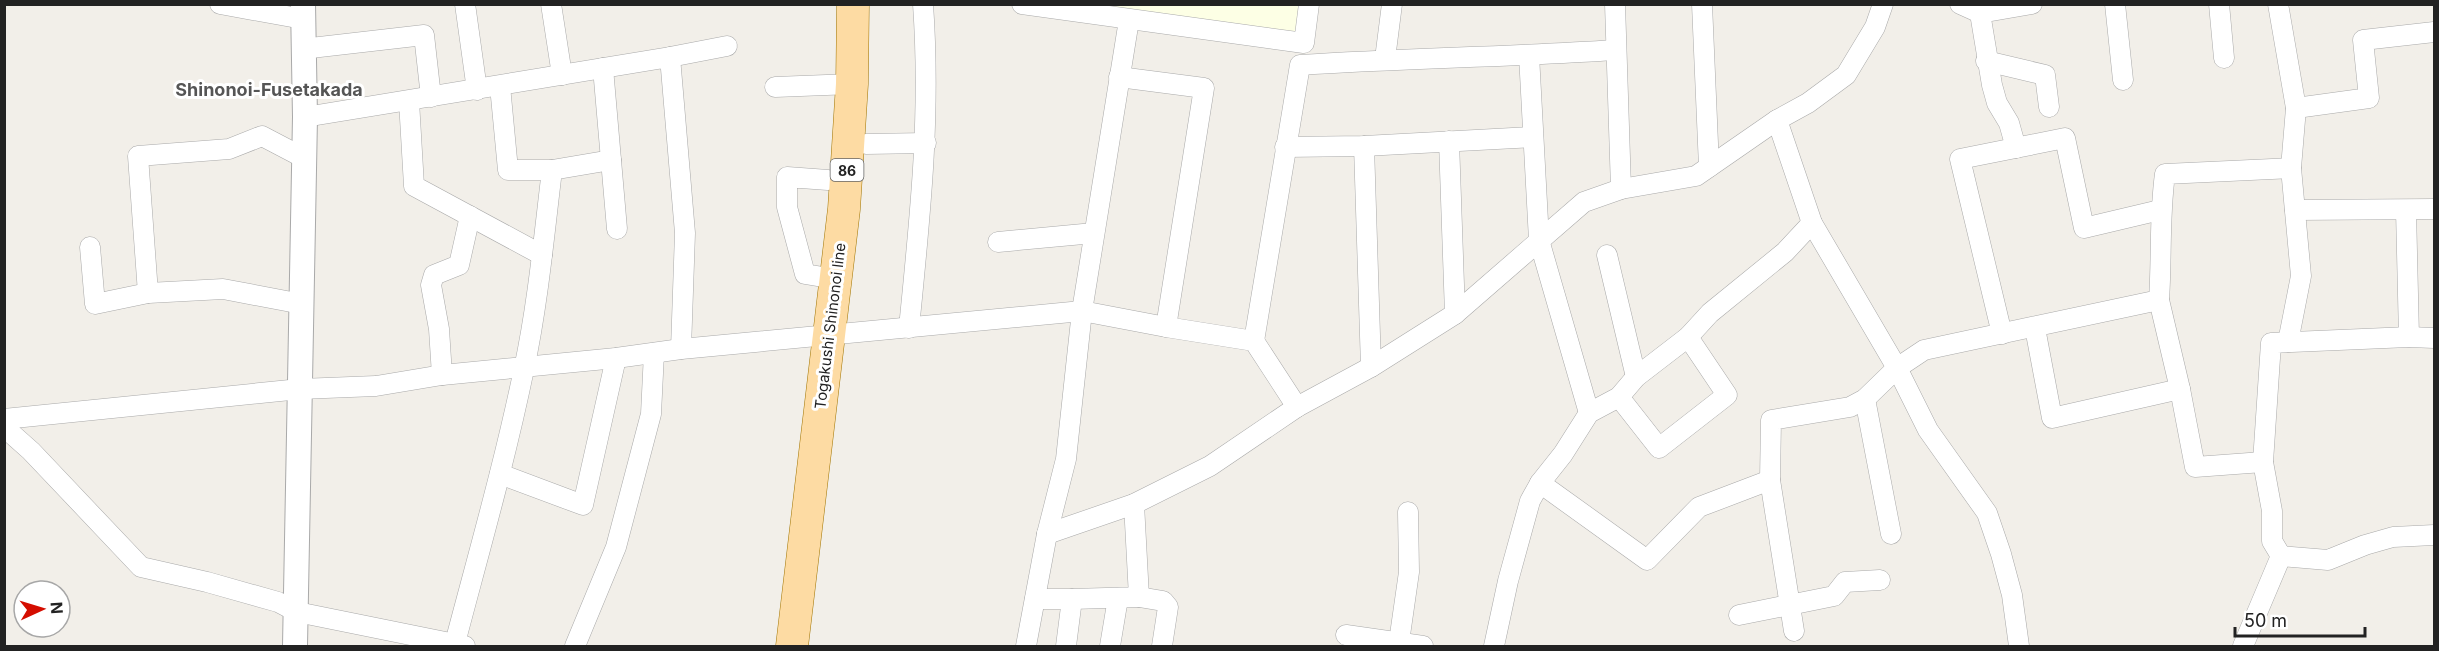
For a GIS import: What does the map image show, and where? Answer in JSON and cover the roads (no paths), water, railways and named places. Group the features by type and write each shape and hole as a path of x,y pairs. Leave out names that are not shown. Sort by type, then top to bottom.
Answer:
{"main road":[{"name":"Togakushi Shinonoi line","path":"792,646 844,198 852,84 853,4"}],"street":[{"path":"220,4 303,12 305,117 295,646"},
{"path":"465,4 477,90"},
{"path":"551,4 562,75"},
{"path":"909,328 926,143 927,100 923,4"},
{"path":"1022,4 1304,43 1309,4"},
{"path":"1385,59 1392,4"},
{"path":"1615,4 1621,189"},
{"path":"1702,4 1709,167"},
{"path":"1047,534 1134,504 1210,466 1297,407 1371,367 1455,314 1584,202 1621,189 1696,176 1777,120 1808,103 1846,75 1875,27 1883,4"},
{"path":"1960,4 1980,13 2032,4"},
{"path":"2115,4 2123,80"},
{"path":"2219,4 2224,58"},
{"path":"2278,4 2296,108 2291,168 2301,276 2288,342"},
{"path":"1980,13 1986,61 1998,103 2009,123 2016,148"},
{"path":"1026,646 1047,534 1066,459 1082,311 1129,20"},
{"path":"2296,108 2369,98 2363,40 2434,32"},
{"path":"302,49 424,35 431,97"},
{"path":"305,117 477,90 727,46"},
{"path":"1297,407 1254,340 1300,65 1385,59 1530,56 1615,50"},
{"path":"1530,56 1539,240 1589,413"},
{"path":"670,57 685,233 681,349"},
{"path":"1986,61 2045,75 2049,107"},
{"path":"603,68 617,229"},
{"path":"1119,77 1204,88 1166,327"},
{"path":"774,87 852,84"},
{"path":"500,86 508,170 552,170 611,160"},
{"path":"409,101 414,186 542,255"},
{"path":"1777,120 1812,224 1897,368 1928,430 1987,513 2013,595 2019,646"},
{"path":"148,293 138,156 229,149 262,136 304,158"},
{"path":"1286,147 1364,146 1533,137"},
{"path":"2002,334 1960,159 2065,138 2084,228 2160,210"},
{"path":"1449,141 1455,314"},
{"path":"866,144 926,143"},
{"path":"1364,146 1371,367"},
{"path":"2263,462 2195,467 2159,300 2160,210 2164,174 2291,168"},
{"path":"4,427 31,451 141,567 207,582 278,602 297,612 460,645 525,367 552,170"},
{"path":"828,180 788,177 787,207 805,274 836,279"},
{"path":"2295,210 2434,209"},
{"path":"2406,210 2409,337"},
{"path":"442,375 439,329 431,285 434,275 459,265 470,216"},
{"path":"1494,646 1511,570 1530,501 1589,413 1619,397 1636,377 1688,337 1710,313 1785,252 1812,224"},
{"path":"998,242 1094,233"},
{"path":"90,247 95,303 148,293 223,289 302,304"},
{"path":"1608,255 1636,377"},
{"path":"1794,631 1770,480 1771,420 1850,407 1865,399 1897,368 1924,350 2159,300"},
{"path":"4,419 300,389 376,386 442,375 615,358 681,349 1082,311 1166,327 1254,340"},
{"path":"2035,328 2052,418 2180,389"},
{"path":"1619,397 1659,448 1727,395 1688,337"},
{"path":"2281,556 2272,542 2272,511 2263,462 2271,343 2434,338"},
{"path":"575,646 619,536 651,414 654,353"},
{"path":"500,474 584,505 615,358"},
{"path":"1865,399 1891,534"},
{"path":"1540,483 1647,560 1699,507 1770,480"},
{"path":"1134,504 1139,597"},
{"path":"1399,642 1409,572 1408,512"},
{"path":"2281,556 2328,560 2366,544 2393,537 2434,535"},
{"path":"2243,646 2281,556"},
{"path":"1739,615 1834,596 1845,582 1880,580"},
{"path":"1035,598 1139,597 1163,601 1168,607 1162,646"},
{"path":"1110,646 1118,598"},
{"path":"1066,646 1072,599"},
{"path":"1346,635 1423,646"}],"district":[{"name":"Shinonoi-Fusetakada","path":"269,89"}]}
